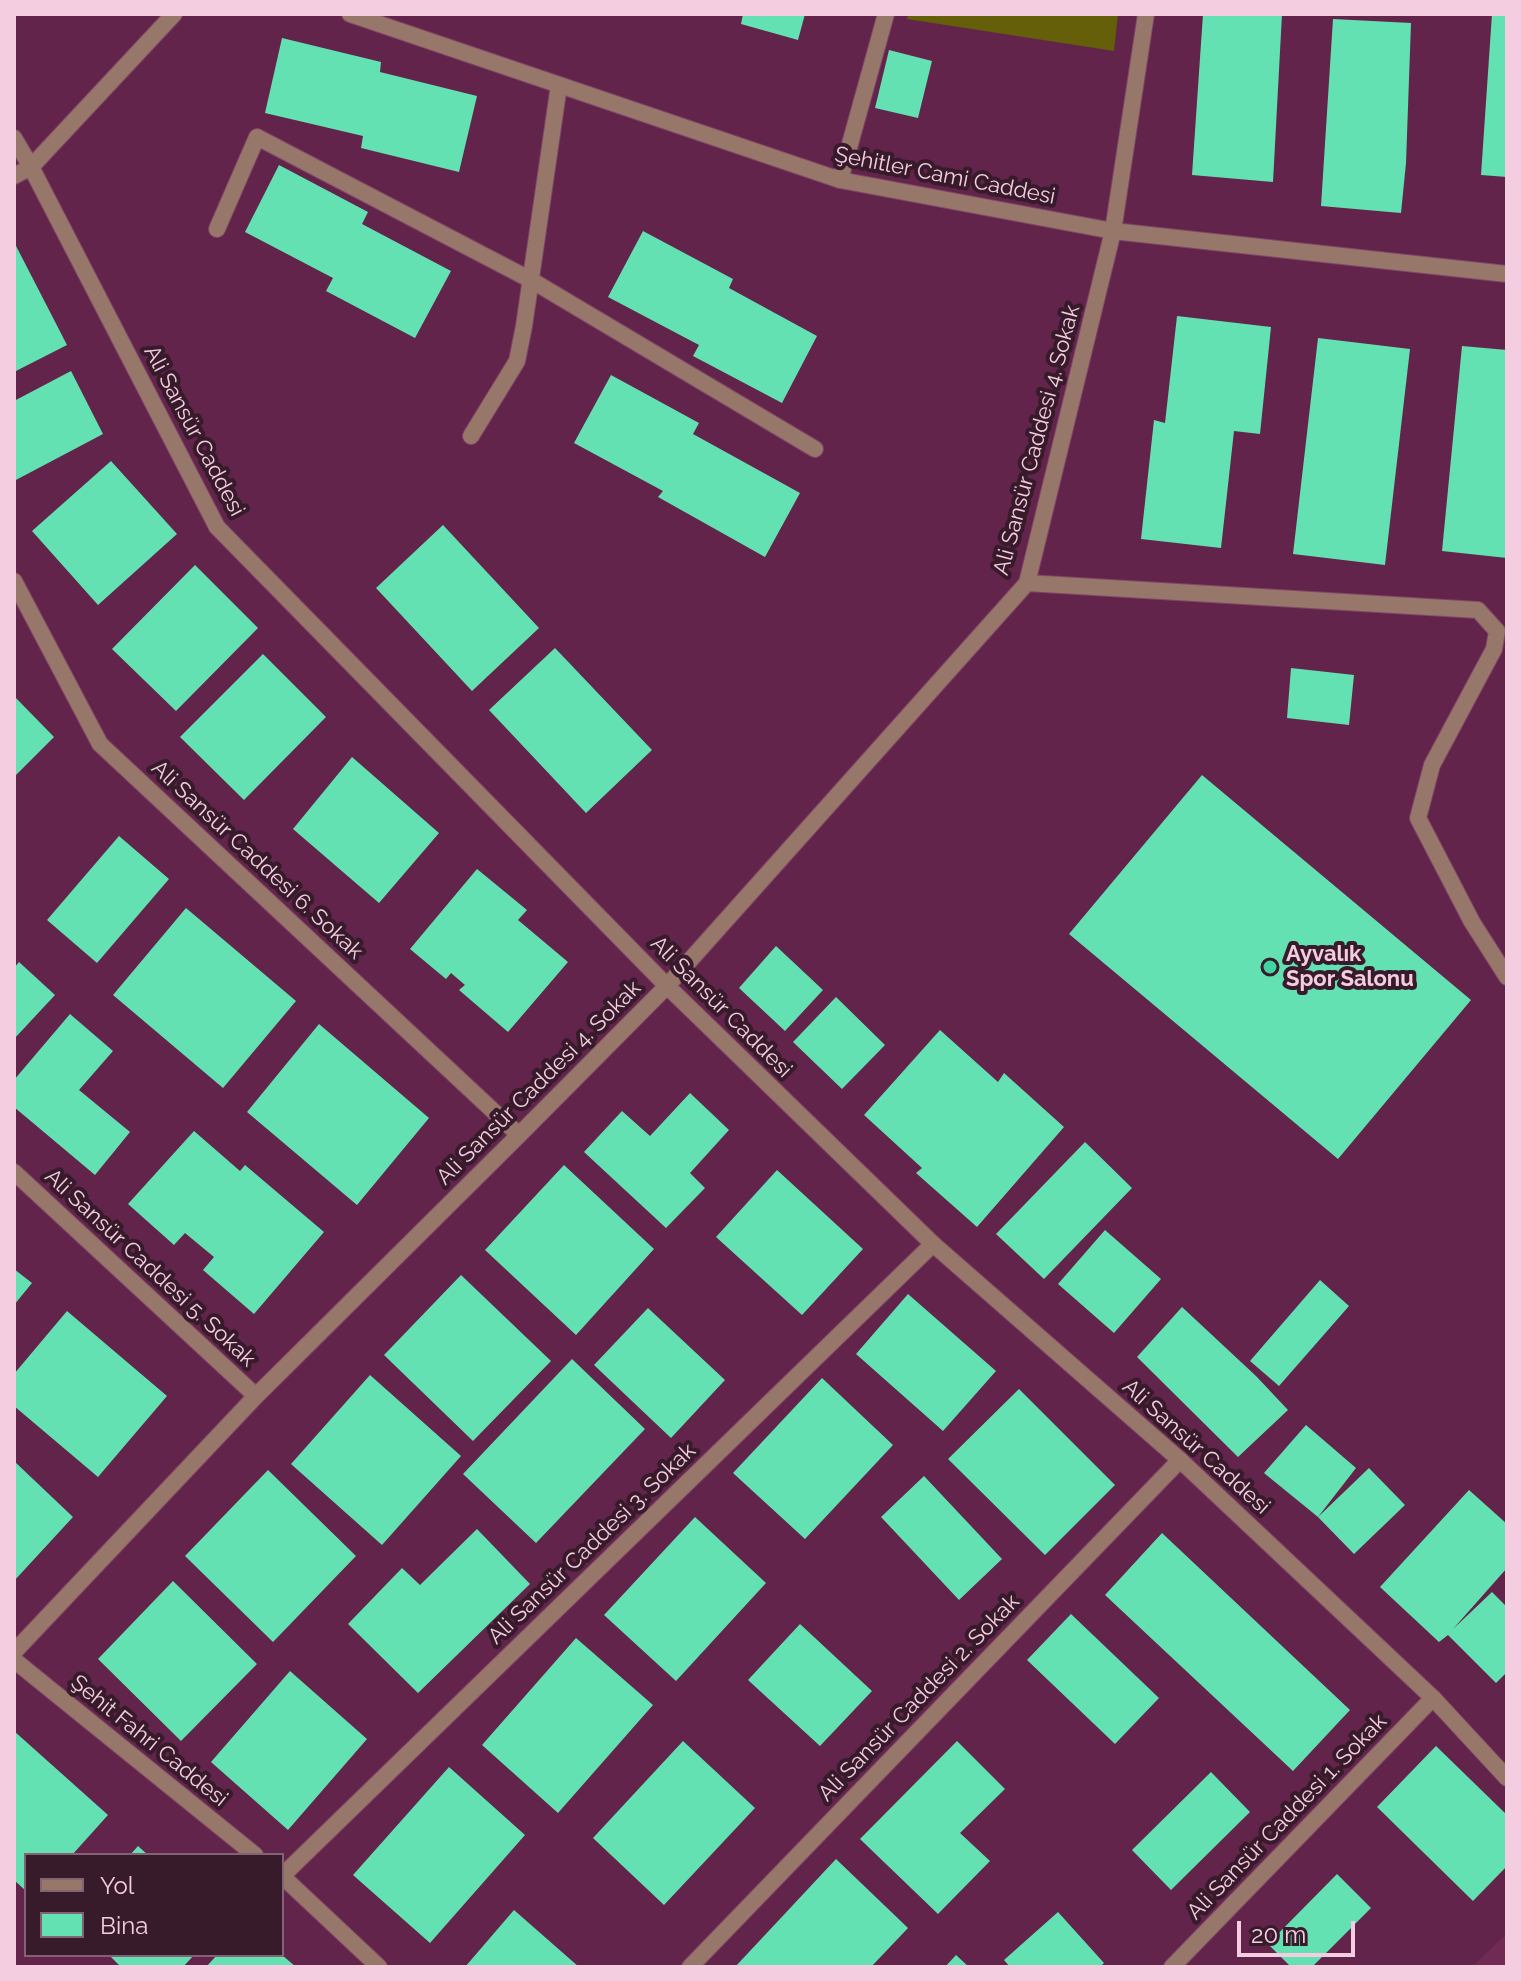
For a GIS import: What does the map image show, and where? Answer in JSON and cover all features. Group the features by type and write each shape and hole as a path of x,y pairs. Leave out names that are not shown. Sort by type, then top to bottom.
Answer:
{"street":[{"path":"14,176 31,167 174,14"},
{"name":"Şehitler Cami Caddesi","path":"350,14 840,180 1113,231 1507,274"},
{"path":"840,180 886,14"},
{"name":"Ali Sansür Caddesi 4. Sokak","path":"14,1652 256,1396 667,986 1027,583 1113,231 1146,14"},
{"path":"471,436 517,361 559,85"},
{"path":"217,229 257,137 531,280 815,449"},
{"name":"Ali Sansür Caddesi","path":"14,138 217,527 667,986 933,1244 1180,1460 1433,1698 1507,1778"},
{"name":"Ali Sansür Caddesi 6. Sokak","path":"14,581 100,744 519,1135"},
{"path":"1027,583 1478,610 1497,631 1494,649 1432,765 1418,818 1472,922 1507,977"},
{"name":"Ali Sansür Caddesi 5. Sokak","path":"14,1172 256,1396"},
{"name":"Ali Sansür Caddesi 3. Sokak","path":"284,1874 933,1244"},
{"name":"Ali Sansür Caddesi 2. Sokak","path":"690,1967 1180,1460"},
{"name":"Şehit Fahri Caddesi","path":"14,1660 253,1853"},
{"name":"Ali Sansür Caddesi 1. Sokak","path":"1172,1967 1433,1698"},
{"path":"284,1878 379,1967"}],"shaded area":[{"path":"909,14 1118,14 1114,51 907,19"},
{"path":"1507,1933 1507,1967 1472,1967"}],"building":[{"path":"743,14 805,14 798,40 741,24"},
{"path":"1203,14 1282,14 1273,182 1192,175"},
{"path":"1492,14 1507,14 1507,177 1481,175"},
{"path":"1333,19 1411,23 1401,213 1321,206"},
{"path":"282,38 381,62 380,72 477,96 459,172 361,148 363,136 265,113"},
{"path":"889,50 932,61 918,118 875,108"},
{"path":"279,165 368,212 362,224 451,271 415,338 326,291 333,278 245,232"},
{"path":"643,231 733,279 729,288 817,336 782,403 693,356 699,345 608,297"},
{"path":"14,242 67,345 14,372"},
{"path":"1177,316 1271,327 1260,434 1234,431 1221,548 1141,539 1154,420 1165,423"},
{"path":"1318,338 1410,349 1385,565 1293,554"},
{"path":"1462,346 1507,350 1507,558 1442,551"},
{"path":"71,371 103,434 14,481 14,401"},
{"path":"611,375 699,423 693,434 800,493 765,557 658,497 663,491 574,443"},
{"path":"111,461 177,534 98,605 32,531"},
{"path":"443,525 539,628 472,691 376,588"},
{"path":"195,565 258,628 176,711 112,649"},
{"path":"555,648 652,750 586,813 489,710"},
{"path":"263,654 326,717 244,800 180,737"},
{"path":"1291,668 1354,675 1349,725 1287,718"},
{"path":"14,696 54,737 14,777"},
{"path":"352,757 439,833 379,903 293,829"},
{"name":"Ayvalık Spor Salonu","path":"1202,775 1471,1000 1338,1159 1069,934"},
{"path":"119,836 169,879 97,963 47,920"},
{"path":"477,869 527,910 518,920 568,962 508,1032 459,990 465,985 451,973 446,979 410,949"},
{"path":"186,908 296,1001 223,1088 113,995"},
{"path":"776,946 823,990 785,1031 739,988"},
{"path":"19,962 55,995 14,1039 14,968"},
{"path":"836,997 885,1045 842,1089 793,1042"},
{"path":"70,1014 113,1051 79,1090 130,1132 95,1175 14,1107 14,1080"},
{"path":"319,1024 429,1118 357,1205 247,1112"},
{"path":"940,1030 998,1082 1004,1073 1064,1127 977,1227 916,1173 922,1168 864,1115"},
{"path":"690,1093 729,1130 690,1173 705,1188 666,1228 584,1152 622,1111 650,1136"},
{"path":"194,1131 240,1171 245,1165 324,1232 254,1314 203,1270 214,1257 185,1233 174,1245 128,1204"},
{"path":"1085,1142 1132,1188 1044,1279 996,1234"},
{"path":"564,1165 654,1249 576,1335 485,1250"},
{"path":"777,1170 863,1249 802,1315 716,1237"},
{"path":"1105,1230 1161,1279 1114,1333 1058,1284"},
{"path":"14,1269 32,1283 14,1305"},
{"path":"461,1275 551,1361 473,1441 384,1355"},
{"path":"1320,1280 1349,1306 1279,1386 1250,1361"},
{"path":"908,1294 996,1371 943,1431 856,1354"},
{"path":"1182,1307 1288,1410 1238,1457 1137,1357"},
{"path":"648,1308 725,1380 671,1438 594,1365"},
{"path":"67,1311 167,1396 98,1477 14,1406 14,1374"},
{"path":"572,1359 645,1429 536,1543 463,1474"},
{"path":"370,1375 461,1456 382,1545 291,1464"},
{"path":"822,1378 893,1445 805,1539 733,1473"},
{"path":"1019,1389 1115,1485 1045,1555 948,1459"},
{"path":"1306,1425 1356,1468 1318,1517 1264,1473"},
{"path":"14,1461 73,1517 14,1581"},
{"path":"1369,1468 1405,1505 1354,1554 1318,1517"},
{"path":"268,1470 356,1556 273,1642 185,1556"},
{"path":"924,1476 1002,1559 959,1600 881,1517"},
{"path":"1469,1490 1507,1524 1507,1568 1453,1629 1492,1592 1507,1607 1507,1672 1496,1683 1448,1635 1439,1642 1380,1587"},
{"path":"695,1517 766,1583 676,1681 604,1615"},
{"path":"477,1529 530,1584 418,1693 348,1624 402,1568 420,1585"},
{"path":"1162,1533 1350,1710 1293,1771 1105,1595"},
{"path":"173,1581 257,1664 181,1741 98,1659"},
{"path":"1071,1614 1159,1698 1115,1744 1027,1660"},
{"path":"800,1624 872,1691 820,1746 748,1680"},
{"path":"576,1638 653,1705 558,1813 482,1745"},
{"path":"290,1671 367,1739 288,1830 211,1762"},
{"path":"14,1731 108,1815 74,1853 24,1853 24,1889 14,1880"},
{"path":"683,1741 755,1808 664,1905 593,1838"},
{"path":"957,1741 1005,1789 960,1833 990,1861 938,1914 860,1839"},
{"path":"1436,1746 1507,1815 1507,1866 1473,1901 1377,1807"},
{"path":"449,1767 525,1835 430,1943 353,1875"},
{"path":"1211,1772 1250,1812 1171,1890 1132,1850"},
{"path":"138,1846 146,1853 132,1853"},
{"path":"836,1859 908,1928 871,1967 735,1967"},
{"path":"1337,1874 1371,1908 1312,1967 1291,1967 1268,1944"},
{"path":"514,1910 579,1967 465,1967"},
{"path":"1058,1912 1104,1963 1100,1967 1010,1967 1004,1960"},
{"path":"956,1955 969,1967 945,1967"},
{"path":"111,1957 192,1957 183,1967 121,1967"},
{"path":"215,1957 284,1957 296,1967 206,1967"}],"place":[{"name":"Ayvalık Spor Salonu","path":"1270,967"}]}
